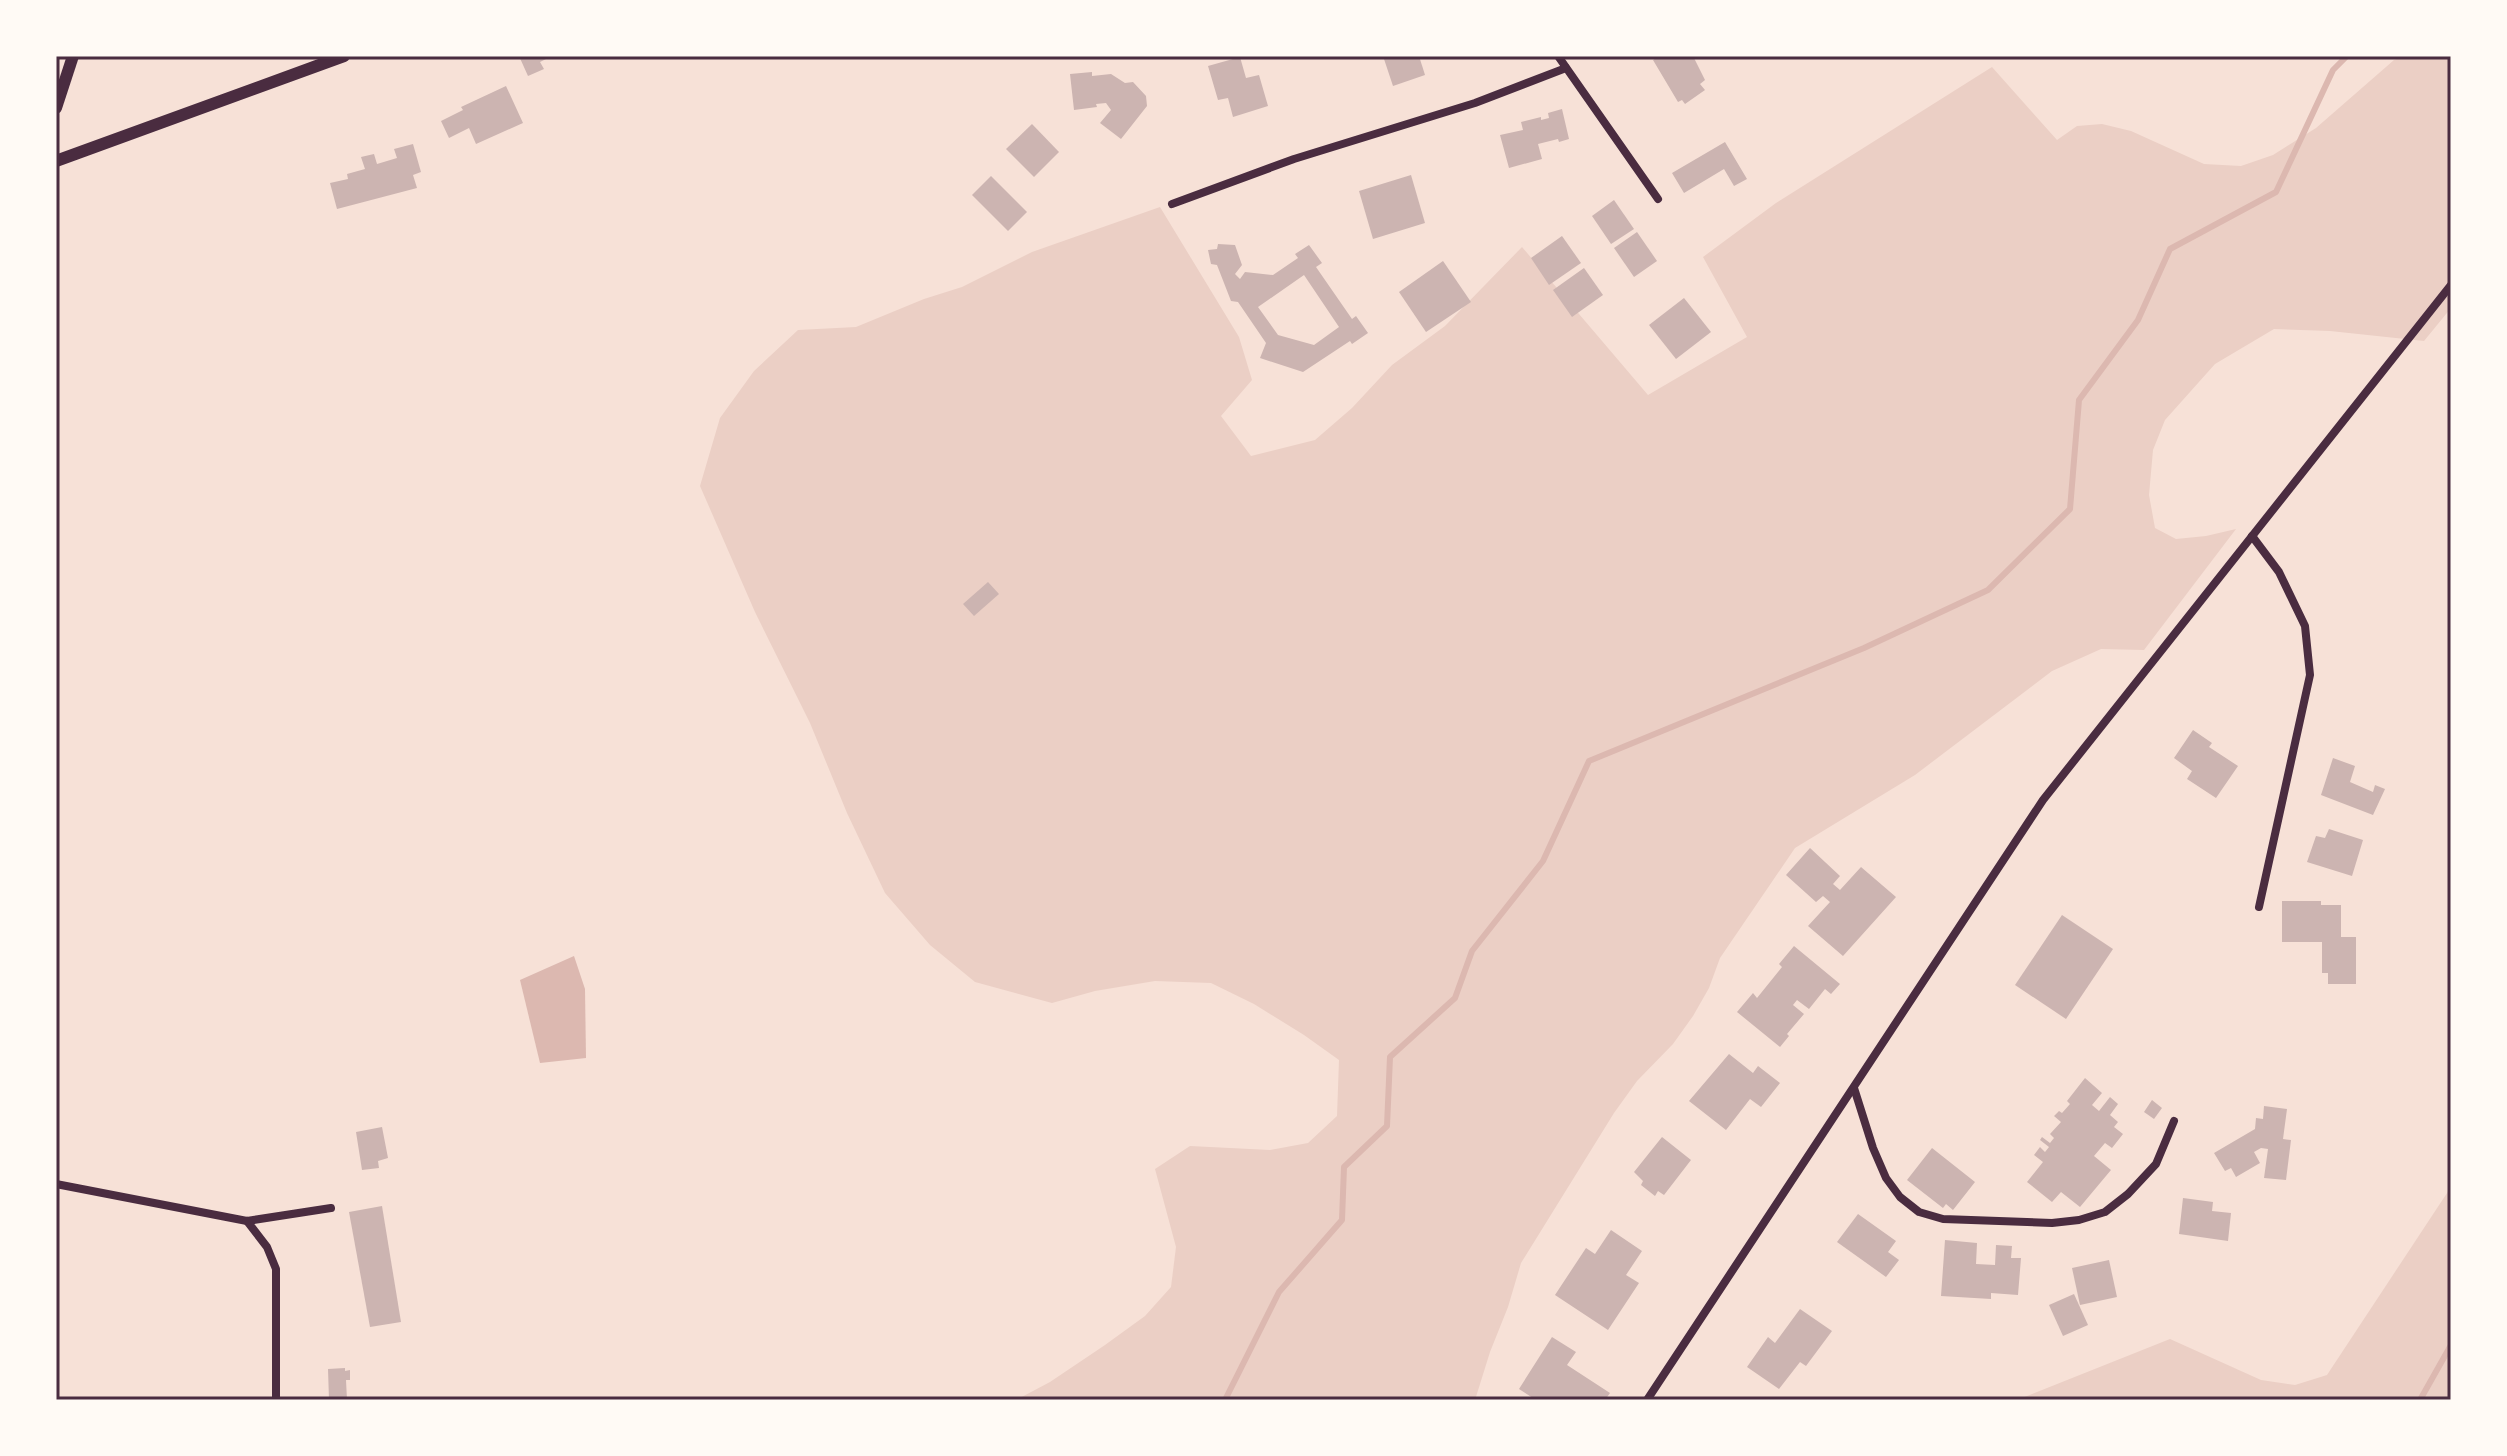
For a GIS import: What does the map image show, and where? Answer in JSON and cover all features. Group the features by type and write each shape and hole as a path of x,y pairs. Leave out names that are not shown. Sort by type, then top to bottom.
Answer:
{"street":[{"path":"56,108 73,56"},
{"path":"56,161 344,56"},
{"path":"1558,56 1658,199"},
{"path":"1172,204 1294,159 1475,103 1566,68"},
{"path":"1647,1400 2043,800 2451,285"},
{"path":"2252,536 2279,572 2305,626 2310,675 2259,907"},
{"path":"1854,1088 1886,1178 1900,1197 1919,1212 1943,1219 2052,1223 2079,1220 2105,1212 2128,1194 2156,1164 2174,1121"},
{"path":"56,1184 247,1221 331,1208"},
{"path":"247,1221 267,1247 276,1269 276,1400"}],"shaded area":[{"path":"2404,56 2451,56 2451,308 2424,341 2330,331 2274,329 2215,364 2165,420 2153,450 2149,495 2155,528 2176,539 2236,529 2144,650 2101,649 2052,671 1915,775 1795,848 1720,958 1709,988 1693,1016 1614,1113 1521,1263 1475,1400 1016,1400 1050,1382 1145,1316 1171,1287 1176,1247 1155,1169 1190,1146 1270,1150 1308,1143 1337,1116 1339,1060 1254,1004 1211,983 1155,981 1095,991 1052,1003 975,982 930,945 885,893 700,486 720,418 754,371 798,330 856,327 962,287 1032,252 1160,207 1239,337 1252,380 1221,416 1251,456 1315,440 1352,408 1392,365 1445,326 1522,247 1648,395 1747,337 1703,257 1776,203 1992,67 2057,140 2077,126 2102,124 2131,131 2204,164 2241,166 2273,155 2316,128 2394,60"},
{"path":"574,956 585,989 586,1058 540,1063 520,980"},
{"path":"2451,1187 2451,1400 2017,1400 2170,1339 2261,1380 2295,1385 2327,1375"}],"building":[{"path":"519,56 552,56 540,62 544,69 528,76"},
{"path":"1383,56 1419,56 1425,75 1393,86"},
{"path":"1660,56 1693,56 1705,80 1700,84 1705,90 1685,104 1682,100 1678,102 1653,60"},
{"path":"1240,57 1246,78 1259,75 1268,106 1233,117 1228,98 1218,100 1208,66"},
{"path":"1092,72 1092,76 1111,74 1125,83 1133,82 1146,96 1147,106 1121,139 1100,123 1111,110 1106,103 1074,110 1070,74"},
{"path":"506,86 523,123 476,144 469,128 449,138 441,121 463,110 461,107"},
{"path":"1562,109 1569,139 1538,144 1542,159 1509,168 1500,135 1523,130 1521,122 1549,118 1548,113"},
{"path":"1032,124 1059,152 1034,177 1006,149"},
{"path":"1725,142 1747,179 1734,186 1724,169 1684,193 1672,173"},
{"path":"413,144 421,172 413,175 417,188 337,209 330,183 348,179 347,174 365,169 361,157 374,154 377,164 397,158 394,149"},
{"path":"1411,175 1425,223 1373,239 1359,191"},
{"path":"991,176 1027,212 1008,231 972,195"},
{"path":"1614,200 1634,229 1611,244 1592,216"},
{"path":"1637,232 1657,261 1634,277 1614,248"},
{"path":"1562,236 1581,263 1549,285 1531,258"},
{"path":"1218,244 1235,245 1242,265 1235,274 1240,279 1245,272 1273,275 1298,258 1295,254 1309,245 1322,263 1316,267 1352,319 1356,316 1368,333 1352,344 1350,341 1303,372 1260,358 1266,343 1238,302 1231,301 1217,265 1211,264 1208,250 1217,249","holes":["1304,275 1339,327 1314,345 1278,335 1258,307"]},
{"path":"1443,261 1471,302 1426,332 1399,292"},
{"path":"1584,268 1603,295 1572,317 1553,290"},
{"path":"1684,298 1711,332 1676,359 1649,325"},
{"path":"988,582 999,594 974,616 963,604"},
{"path":"2193,730 2212,743 2209,747 2238,766 2216,798 2187,779 2192,771 2174,758"},
{"path":"2333,758 2355,766 2350,782 2373,792 2375,785 2385,789 2373,815 2321,795"},
{"path":"2329,829 2363,840 2352,876 2307,862 2316,836 2325,838"},
{"path":"1810,848 1840,876 1833,884 1840,890 1861,867 1896,897 1843,956 1808,926 1830,902 1823,896 1816,902 1786,875"},
{"path":"2282,901 2321,901 2321,905 2341,905 2341,937 2356,937 2356,984 2328,984 2328,973 2322,973 2322,942 2282,942"},
{"path":"2062,915 2113,949 2066,1019 2015,985"},
{"path":"1794,946 1840,984 1831,994 1825,989 1809,1009 1797,1000 1793,1005 1804,1014 1780,1047 1737,1012 1753,993 1757,998"},
{"path":"1729,1054 1753,1073 1758,1066 1780,1083 1761,1107 1750,1099 1726,1130 1689,1101"},
{"path":"2085,1078 2102,1093 2092,1105 2099,1111 2110,1097 2118,1104 2110,1115 2118,1122 2114,1127 2123,1134 2112,1148 2105,1143 2094,1156 2111,1170 2080,1207 2061,1192 2052,1202 2027,1182 2043,1162 2034,1155 2040,1147 2045,1152 2049,1147 2040,1140 2042,1137 2050,1143 2054,1138 2050,1134 2061,1122 2054,1116 2070,1104 2067,1101"},
{"path":"2152,1100 2162,1108 2154,1119 2144,1112"},
{"path":"2264,1106 2287,1109 2283,1139 2291,1140 2286,1180 2264,1178 2268,1149 2261,1148 2254,1152 2260,1163 2236,1177 2231,1168 2225,1171 2214,1153 2255,1129 2256,1118 2263,1119"},
{"path":"382,1127 388,1158 378,1161 379,1168 362,1170 356,1132"},
{"path":"1662,1137 1691,1160 1664,1195 1658,1191 1655,1196 1641,1185 1643,1181 1634,1172"},
{"path":"1932,1148 1975,1182 1953,1210 1946,1204 1943,1208 1907,1180"},
{"path":"2183,1198 2213,1202 2212,1211 2231,1213 2228,1241 2179,1234"},
{"path":"382,1206 401,1322 370,1327 349,1212"},
{"path":"1858,1214 1896,1241 1888,1252 1899,1260 1886,1277 1837,1242"},
{"path":"1611,1230 1642,1251 1626,1275 1639,1283 1608,1330 1555,1295 1586,1248 1595,1254"},
{"path":"1945,1240 1977,1243 1976,1264 1995,1265 1996,1245 2012,1246 2011,1258 2021,1258 2018,1295 1991,1293 1991,1299 1941,1296"},
{"path":"2109,1260 2117,1297 2080,1305 2072,1268"},
{"path":"2074,1294 2088,1325 2063,1336 2049,1305"},
{"path":"1800,1309 1832,1331 1806,1366 1800,1362 1779,1389 1747,1367 1768,1337 1775,1343"},
{"path":"1552,1337 1576,1352 1567,1365 1610,1393 1605,1400 1536,1400 1519,1389"},
{"path":"345,1368 345,1371 350,1370 350,1380 346,1380 347,1400 329,1400 328,1369"}],"waterway":[{"path":"1225,1400 1279,1292 1342,1220 1344,1167 1387,1126 1390,1057 1455,998 1472,951 1543,861 1589,761 1864,648 1988,590 2070,509 2079,400 2138,320 2170,249 2276,192 2333,70 2347,56"},
{"path":"2420,1400 2451,1345"}]}
